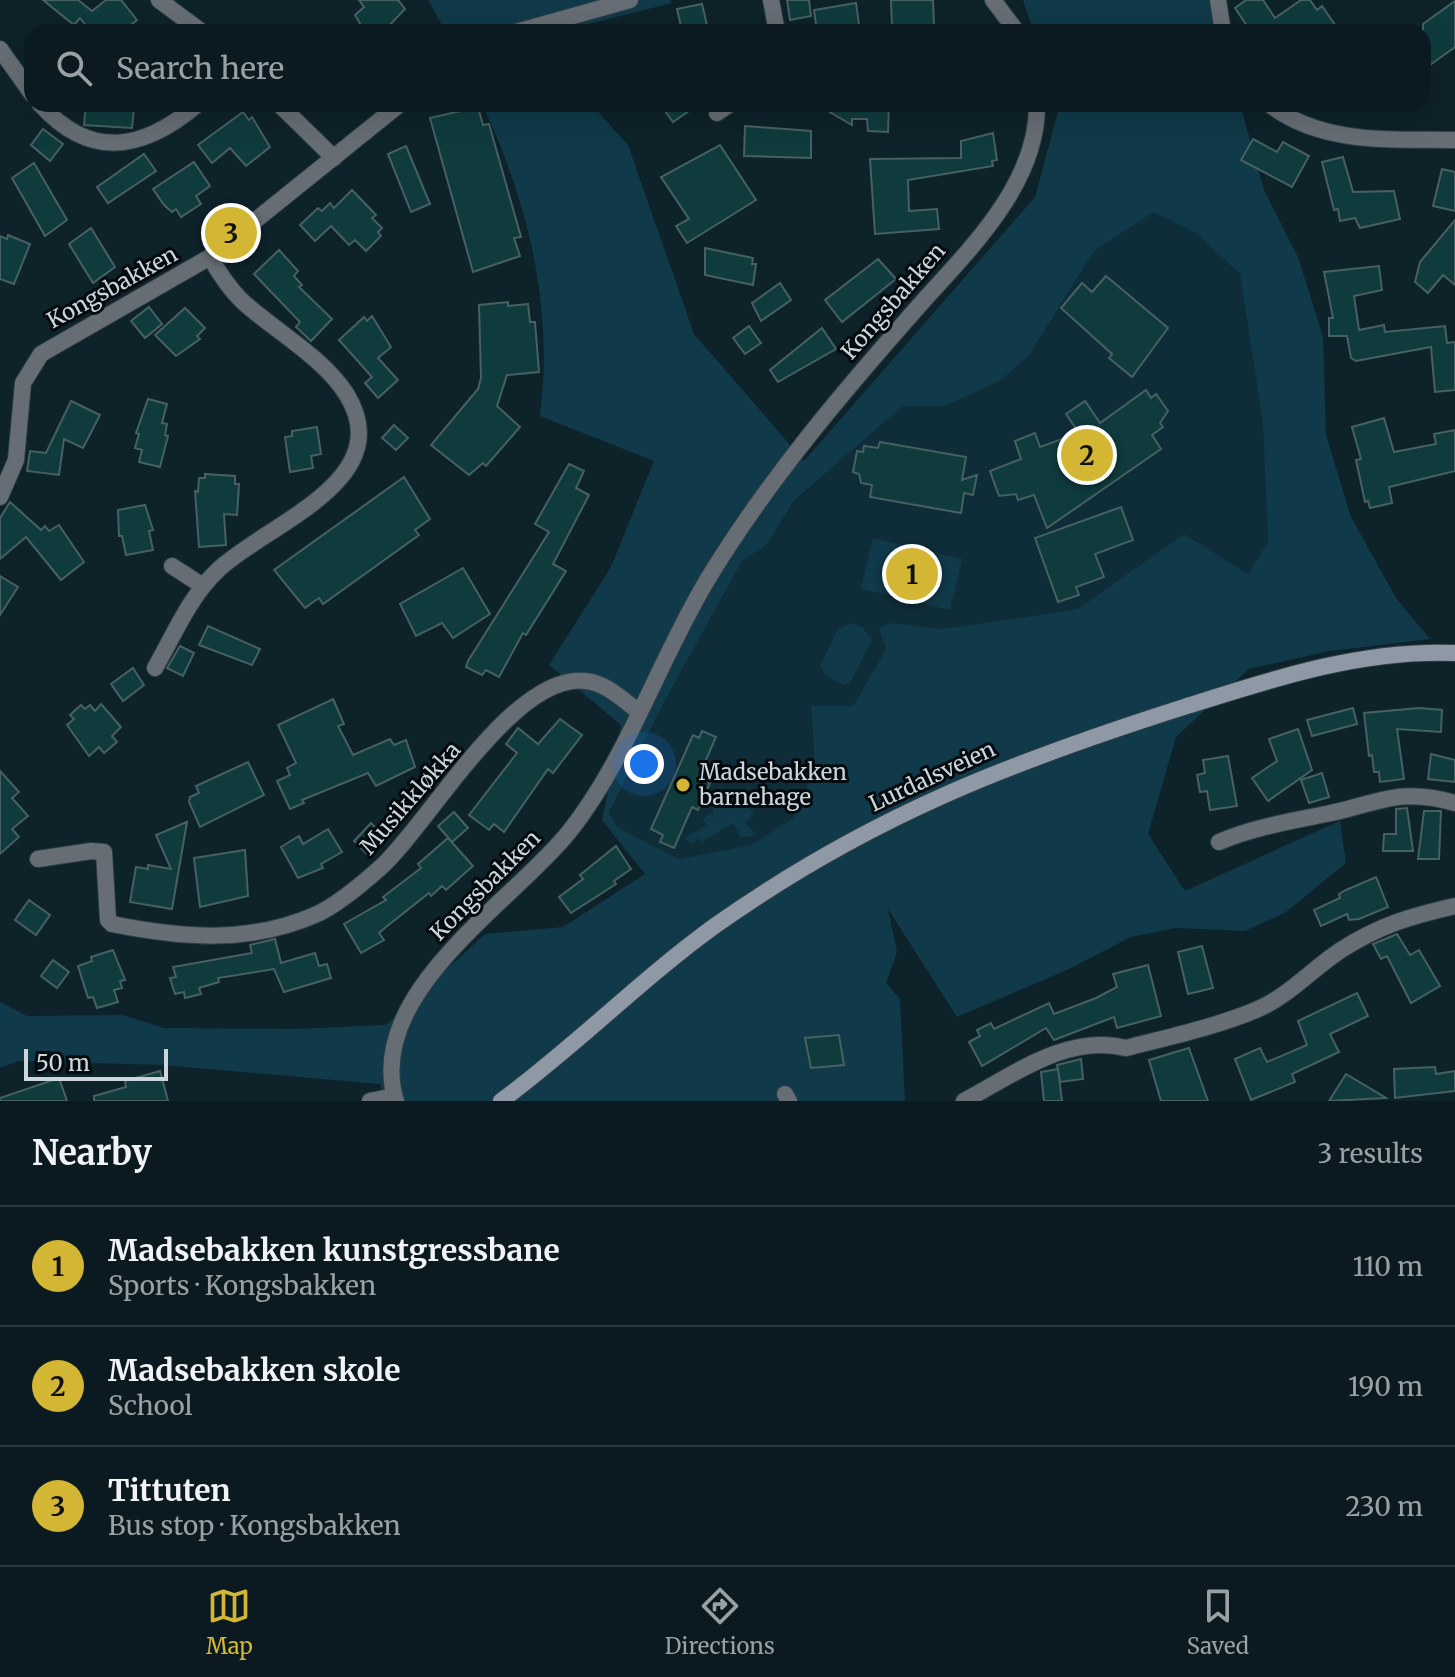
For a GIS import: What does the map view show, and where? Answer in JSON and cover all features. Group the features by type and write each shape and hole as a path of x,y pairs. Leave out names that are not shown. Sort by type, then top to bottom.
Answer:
{"main road":[{"name":"Lurdalsveien","path":"501,1101 714,927 835,848 943,793 1073,742 1298,673 1389,655 1455,653"}],"street":[{"path":"159,0 191,24"},
{"path":"544,24 630,0"},
{"path":"771,0 776,24"},
{"path":"993,0 1011,24"},
{"path":"1218,0 1222,24"},
{"path":"0,49 24,83"},
{"path":"49,112 76,135 96,143 115,145 158,131 186,112"},
{"path":"287,112 334,158"},
{"name":"Kongsbakken","path":"0,497 16,460 23,383 41,354 210,257 390,112"},
{"name":"Kongsbakken","path":"395,1099 392,1071 398,1039 430,974 451,948 569,832 604,781 708,579 751,513 855,378 949,273 994,216 1025,168 1034,143 1036,112"},
{"path":"1279,112 1337,135 1455,140"},
{"path":"155,668 203,586 236,555 340,480 354,460 359,437 351,404 337,383 241,300 210,257"},
{"path":"172,566 203,586"},
{"name":"Musikkløkka","path":"38,859 104,852 108,920 112,924 170,935 213,938 258,933 317,914 381,868 513,712 548,689 585,680 601,685 638,711"},
{"path":"1219,842 1275,823 1322,815 1401,794 1455,803"},
{"path":"964,1101 1051,1055 1076,1046 1105,1042 1126,1048 1257,1009 1303,982 1340,951 1368,935 1408,915 1455,906"},
{"path":"370,1101 395,1099"}],"shaded area":[{"path":"428,0 670,0 672,3 588,24 442,24"},
{"path":"1023,0 1214,0 1220,24 1031,24"},
{"path":"485,112 598,112 628,145 694,334 804,461 1035,197 1058,112 1242,112 1264,190 1298,257 1323,337 1326,435 1351,517 1396,598 1430,639 1330,651 1249,669 1176,737 1148,834 1185,891 1340,821 1346,863 1286,912 1245,931 1176,928 1131,937 1069,969 957,1017 888,909 897,952 886,983 900,999 905,1101 386,1101 380,1084 163,1065 19,1061 0,1068 0,1002 27,1016 123,1015 164,1028 294,1029 386,1025 485,934 563,927 645,874 602,820 621,725 549,665 611,567 654,461 540,416 543,335 540,295 534,256 512,178","holes":["1154,212 1196,233 1240,274 1263,425 1268,542 1248,574 1184,534 1078,609 943,629 891,623 879,628 886,649 853,706 811,706 815,767 793,818 751,845 679,859 617,827 609,813 661,708 742,561 766,546 794,501 903,406 945,406 1001,380 1030,354 1094,251"]},
{"path":"1154,212 1196,233 1240,274 1263,425 1268,542 1248,575 1184,534 1079,609 943,629 891,623 879,628 886,649 853,706 811,707 815,767 793,818 751,845 679,859 617,827 609,814 661,708 742,561 766,546 794,502 903,406 945,406 1030,354 1094,251"},
{"path":"873,538 962,559 950,610 861,589"},
{"path":"852,623 863,628 872,640 850,683 844,685 826,676 820,666 838,629"},
{"path":"718,794 726,794 727,801 734,805 743,798 754,814 744,822 757,835 741,838 733,823 702,842 698,838 693,843 688,842 685,837 707,825 703,819 710,812 713,815 713,801"}],"building":[{"path":"43,0 78,0 92,11 106,0 121,0 137,20 132,24 85,24 80,18 73,24"},
{"path":"359,0 398,0 405,9 391,24 360,24 355,15 364,7"},
{"path":"787,0 809,0 811,16 790,20"},
{"path":"891,0 933,0 934,24 892,24"},
{"path":"1246,0 1263,0 1275,18 1301,0 1310,0 1317,10 1322,6 1334,24 1246,24 1235,8"},
{"path":"1455,1 1455,47 1431,64 1431,24 1423,24"},
{"path":"856,3 859,24 816,24 814,10"},
{"path":"702,4 707,24 680,24 677,9"},
{"path":"85,112 134,112 132,128 84,125"},
{"path":"243,112 249,120 252,117 270,147 246,166 230,148 212,163 198,145"},
{"path":"456,112 479,112 483,125 489,124 521,237 514,238 520,256 473,272 430,118"},
{"path":"666,112 687,112 673,122"},
{"path":"830,112 889,112 888,132 868,131 867,119 852,119 852,125"},
{"path":"745,126 811,131 811,158 744,156"},
{"path":"43,129 63,144 50,161 31,145"},
{"path":"993,133 997,160 992,161 993,166 908,180 909,211 937,209 939,229 875,234 870,159 961,158 961,141"},
{"path":"1253,139 1277,152 1283,142 1309,156 1292,187 1241,160"},
{"path":"720,145 756,200 687,243 676,226 689,219 661,177"},
{"path":"406,146 430,204 411,212 388,154"},
{"path":"144,154 156,171 108,203 97,187"},
{"path":"1343,157 1353,192 1394,191 1400,219 1360,228 1355,218 1340,221 1338,209 1334,210 1322,162"},
{"path":"194,162 210,186 196,196 201,204 181,217 176,209 172,212 164,205 153,189"},
{"path":"34,163 67,220 45,236 12,178"},
{"path":"1442,169 1455,172 1455,211 1433,206"},
{"path":"352,190 376,215 372,218 382,228 378,232 381,236 366,251 355,240 349,245 331,226 315,241 300,225 318,208 322,211 330,203 334,208"},
{"path":"1455,220 1455,285 1443,275 1428,293 1415,282 1420,262"},
{"path":"91,228 115,267 93,283 69,244"},
{"path":"8,235 30,244 14,284 0,279 0,236 7,239"},
{"path":"705,248 753,258 752,264 756,264 753,285 705,275"},
{"path":"279,250 298,271 294,276 302,285 299,287 332,319 311,341 296,327 300,322 254,274"},
{"path":"878,259 896,279 842,322 825,300"},
{"path":"1379,266 1382,290 1354,296 1359,330 1384,325 1385,332 1445,326 1447,343 1455,342 1455,390 1435,392 1431,347 1356,361 1351,358 1347,336 1329,336 1329,318 1333,318 1324,272"},
{"path":"1106,276 1168,328 1132,377 1109,358 1112,354 1061,308 1082,283 1092,292"},
{"path":"780,283 791,300 761,321 752,303"},
{"path":"508,302 508,306 528,304 530,322 535,322 539,372 507,375 497,406 520,427 486,466 483,463 469,475 431,445 478,389 481,378 479,305"},
{"path":"149,307 162,324 145,338 131,321"},
{"path":"185,308 205,328 197,336 200,339 176,356 155,335"},
{"path":"372,316 391,347 378,358 398,380 378,398 365,383 372,377 339,340 364,317 367,321"},
{"path":"749,326 761,343 745,354 733,338"},
{"path":"822,328 836,349 778,382 770,370"},
{"path":"1146,390 1151,398 1156,394 1168,411 1160,423 1163,427 1152,435 1161,449 1047,528 1034,495 1018,500 1016,494 999,496 990,471 1021,459 1015,441 1035,433 1040,447 1079,433 1066,414 1085,401 1100,423"},
{"path":"148,399 167,404 162,423 167,424 165,435 168,436 160,467 139,462 142,450 135,448 139,434 136,433"},
{"path":"71,401 100,415 83,448 64,439 59,475 27,471 30,451 46,453"},
{"path":"1384,418 1394,452 1436,444 1434,434 1455,430 1455,471 1389,487 1392,503 1370,508 1368,501 1365,502 1356,460 1361,459 1352,427"},
{"path":"394,425 408,438 396,450 382,438"},
{"path":"317,427 321,454 311,456 313,468 290,472 285,437 292,436 292,431"},
{"path":"880,442 966,457 962,480 977,475 973,495 964,493 961,513 870,497 872,485 861,483 859,474 853,472 857,451 863,452 864,446 878,448"},
{"path":"569,464 584,471 576,488 589,495 553,564 566,571 526,635 523,633 499,677 486,670 482,675 466,667 468,661 549,532 535,524"},
{"path":"205,474 235,476 235,484 239,484 237,515 224,514 226,545 199,547 195,491 198,492 199,478 205,478"},
{"path":"404,477 430,519 415,530 419,535 323,604 319,598 305,608 274,570"},
{"path":"10,502 41,530 45,526 49,531 59,525 84,562 61,580 26,537 0,559 0,518"},
{"path":"145,505 153,530 149,531 153,550 126,555 122,536 119,536 118,510"},
{"path":"1121,507 1133,540 1095,554 1104,577 1076,587 1079,595 1058,602 1035,538"},
{"path":"463,568 490,614 453,638 442,623 416,636 400,604"},
{"path":"0,576 18,587 0,615"},
{"path":"208,626 260,649 252,665 199,645"},
{"path":"180,646 194,653 183,676 167,668"},
{"path":"133,668 144,685 123,701 111,684"},
{"path":"333,699 344,724 338,726 353,755 390,739 394,745 406,740 415,767 376,786 368,773 302,800 304,803 290,809 277,781 290,775 287,768 296,763 278,725"},
{"path":"101,704 121,727 112,736 117,742 104,753 99,747 89,756 67,725 74,719 70,715 81,705 85,709 90,705 95,711"},
{"path":"1353,708 1357,724 1312,736 1307,720"},
{"path":"1419,708 1442,710 1441,732 1397,729 1404,779 1380,782 1379,772 1374,772 1372,755 1369,756 1364,713"},
{"path":"560,719 582,735 553,773 548,769 504,832 494,824 489,830 469,815 517,753 506,744 518,728 538,744"},
{"path":"1298,729 1312,770 1268,801 1252,778 1277,761 1269,739"},
{"path":"702,731 716,737 698,778 710,783 698,810 692,807 674,848 660,842 663,835 651,829 693,735 699,738"},
{"path":"1431,754 1455,760 1455,782 1428,779"},
{"path":"1228,756 1237,806 1210,810 1207,791 1200,792 1197,775 1205,773 1203,760"},
{"path":"248,762 264,795 200,827 189,802 190,797 199,793 196,786"},
{"path":"0,771 19,792 12,798 28,816 12,829 19,837 0,854"},
{"path":"1322,773 1329,797 1309,803 1301,780"},
{"path":"1407,808 1413,851 1383,851 1384,834 1396,834 1396,809"},
{"path":"1424,811 1441,811 1439,859 1418,859"},
{"path":"454,812 468,828 452,842 438,826"},
{"path":"187,822 172,909 130,902 136,867 148,869 148,865 171,869 156,835"},
{"path":"371,823 386,838 369,856 354,841"},
{"path":"328,829 342,852 321,864 323,868 298,878 281,847 299,836 303,844"},
{"path":"448,838 473,866 446,890 442,886 431,896 429,893 379,933 384,940 361,953 344,924 386,900 383,897 421,868 418,864"},
{"path":"616,846 631,869 614,881 616,884 571,913 559,897 583,879 580,875"},
{"path":"245,850 248,896 200,907 194,858"},
{"path":"1376,877 1388,907 1359,919 1349,920 1347,914 1321,926 1314,910 1340,898 1339,894 1346,890"},
{"path":"29,900 50,915 36,935 15,920"},
{"path":"1397,934 1410,955 1419,950 1440,986 1411,1003 1387,956 1381,959 1373,944"},
{"path":"275,939 281,963 315,953 319,966 327,964 331,978 284,992 274,969 218,978 219,982 199,988 201,994 185,998 184,992 175,994 170,978 176,977 173,967 252,953 250,945"},
{"path":"1202,946 1213,988 1188,994 1178,952"},
{"path":"113,950 125,980 120,981 122,988 114,990 118,1002 97,1008 93,997 88,998 78,966 92,961 91,957"},
{"path":"53,960 69,972 57,988 41,976"},
{"path":"1148,965 1161,1016 1117,1028 1114,1017 1054,1040 1046,1028 982,1066 969,1042 980,1036 977,1030 991,1023 994,1029 1049,1003 1054,1014 1096,998 1117,987 1113,974"},
{"path":"1357,993 1368,1016 1330,1034 1339,1052 1292,1074 1295,1082 1251,1100 1235,1059 1260,1048 1267,1062 1307,1045 1298,1021"},
{"path":"839,1035 844,1065 811,1068 805,1038"},
{"path":"1189,1048 1208,1101 1161,1101 1149,1060"},
{"path":"1081,1059 1083,1079 1060,1082 1057,1065"},
{"path":"1435,1067 1436,1074 1455,1071 1455,1091 1395,1098 1394,1069"},
{"path":"1058,1069 1062,1101 1044,1101 1041,1072"},
{"path":"160,1071 168,1101 94,1101 94,1096 126,1087 125,1081"},
{"path":"1346,1074 1386,1098 1329,1101"},
{"path":"59,1078 67,1101 0,1101 0,1098"}],"place":[{"name":"Tittuten","path":"231,233"},
{"name":"Madsebakken skole","path":"1087,455"},
{"name":"Madsebakken kunstgressbane","path":"912,574"},
{"name":"Madsebakken barnehage","path":"683,785"}]}
